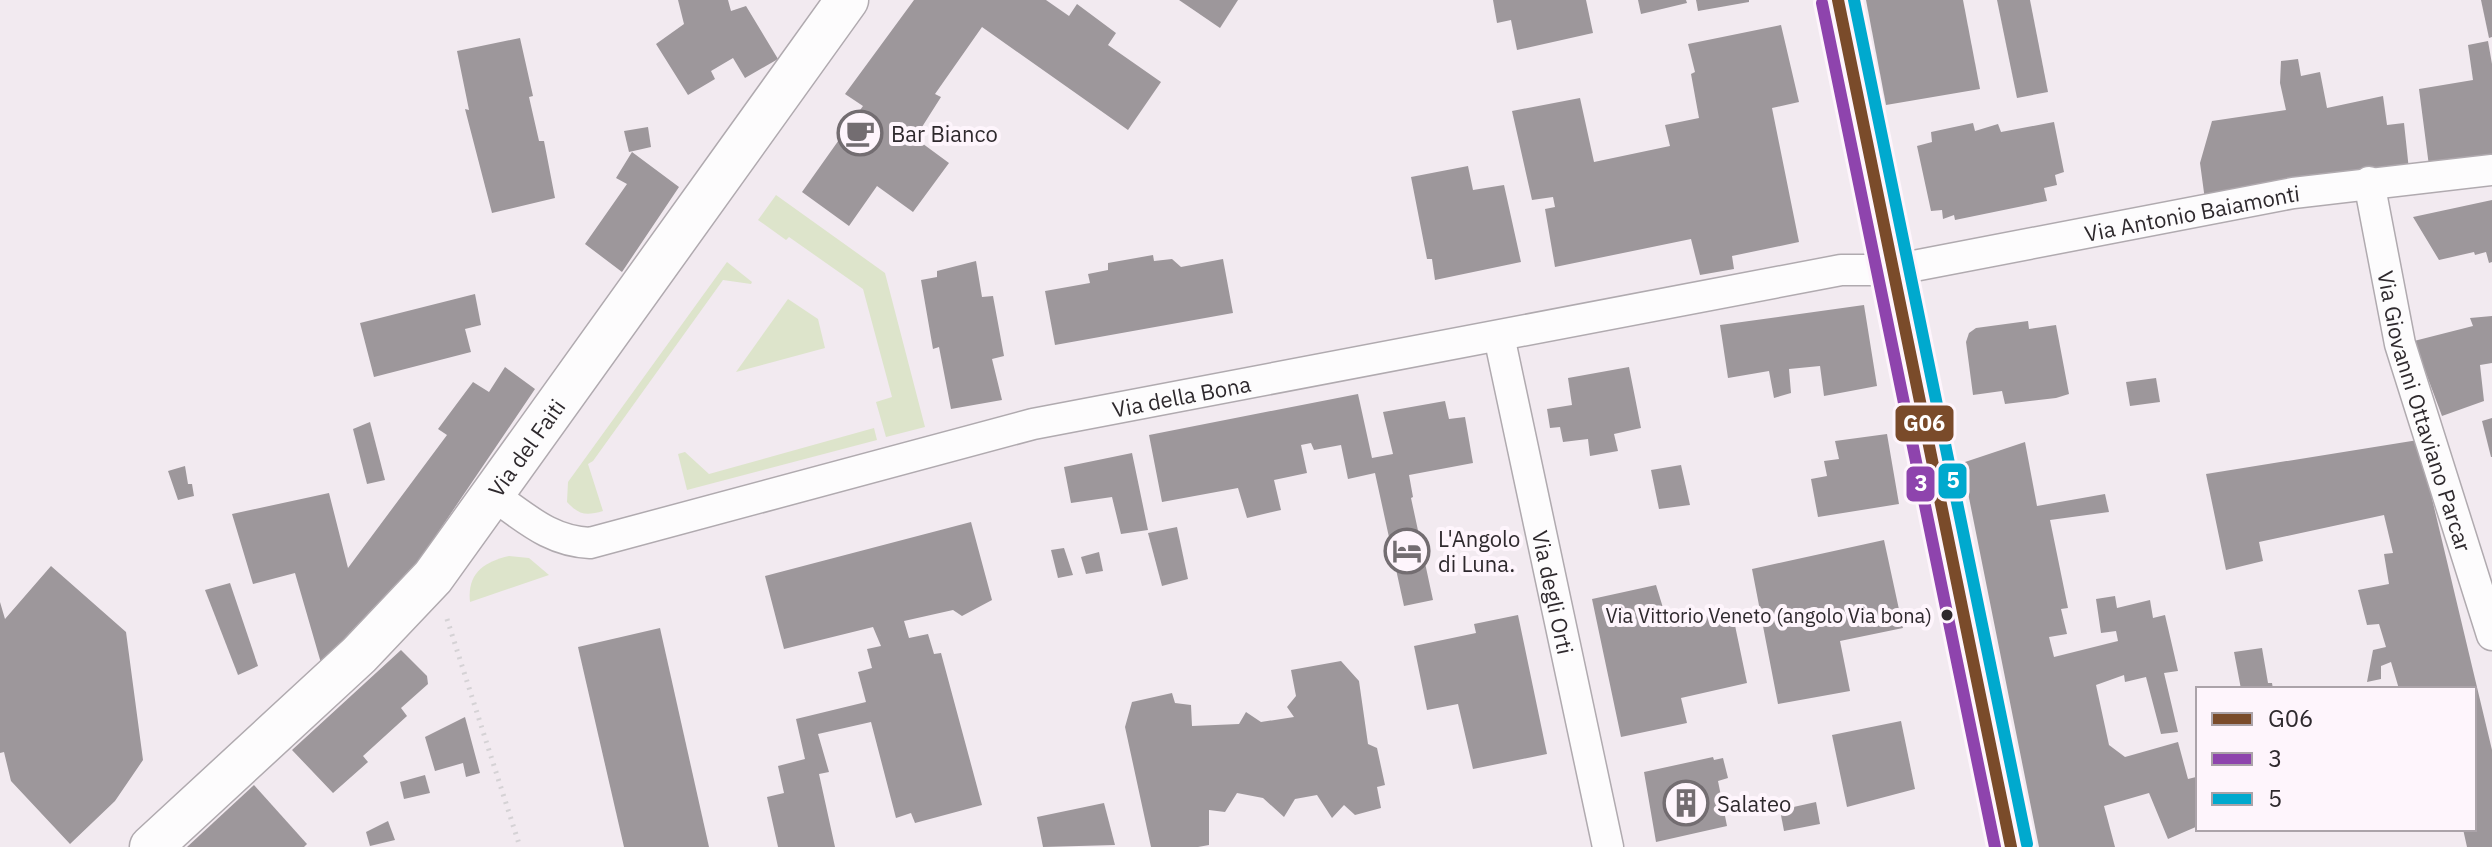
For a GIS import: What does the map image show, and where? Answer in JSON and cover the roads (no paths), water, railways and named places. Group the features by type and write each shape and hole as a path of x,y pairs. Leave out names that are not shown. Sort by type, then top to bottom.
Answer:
{"street":[{"name":"Via del Faiti","path":"151,847 359,655 433,577 847,0"},
{"path":"1838,0 2011,847"},
{"name":"Via Antonio Baiamonti","path":"1893,270 2278,195 2492,170"},
{"name":"Via Giovanni Ottaviano Parcar","path":"2369,182 2400,344 2492,635"},
{"name":"Via della Bona","path":"491,494 567,542 590,543 1033,424 1841,270 1893,270"},
{"name":"Via degli Orti","path":"1499,336 1608,847"}],"place":[{"name":"Bar Bianco","path":"860,133"},
{"name":"L'Angolo di Luna.","path":"1407,551"},
{"name":"Via Vittorio Veneto (angolo Via bona)","path":"1947,615"},
{"name":"Salateo","path":"1686,803"}]}
